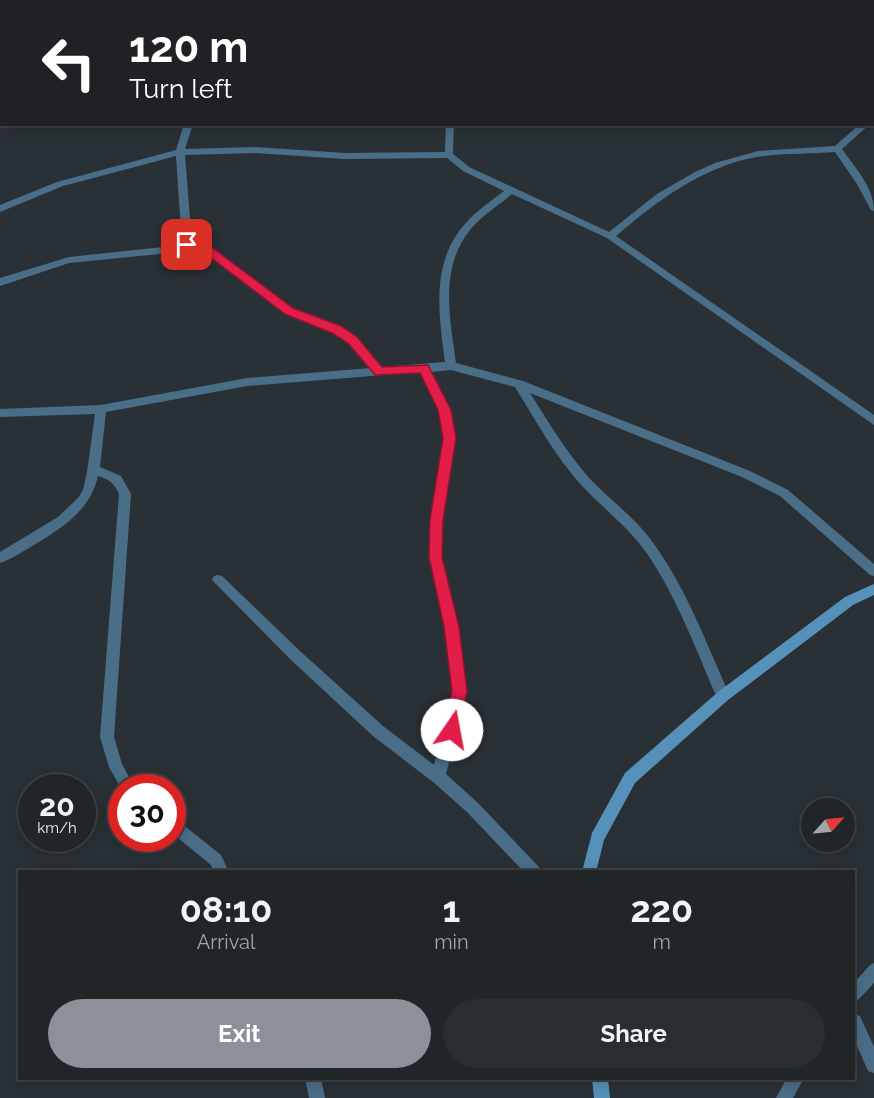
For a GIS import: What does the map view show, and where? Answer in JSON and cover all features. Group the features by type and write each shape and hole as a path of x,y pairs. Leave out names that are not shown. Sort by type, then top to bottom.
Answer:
{"street":[{"path":"187,245 180,152 188,126"},
{"path":"449,154 450,126"},
{"path":"610,236 643,206 701,174 757,154 837,149 864,126"},
{"path":"837,149 861,183 874,208"},
{"path":"0,209 70,181 180,152 255,150 345,156 449,154 466,170 610,236 874,421"},
{"path":"451,366 443,302 445,271 451,254 467,228 511,190"},
{"path":"0,282 69,260 187,245 202,246 289,311 337,330 353,340 379,371"},
{"path":"0,413 101,409 247,382 451,366 519,384 746,474 784,493 874,571"},
{"path":"424,368 445,410 449,438 437,520 435,557 452,627 460,691 438,777"},
{"path":"519,384 586,483 626,519 650,548 675,592 723,696"},
{"path":"0,558 68,516 87,492 101,409"},
{"path":"92,470 111,474 121,482 125,494 107,737 120,774"},
{"path":"218,580 378,731 438,777 472,807 532,870"},
{"path":"589,870 597,838 630,778 723,696 849,601 874,589"},
{"path":"186,835 216,860 221,870"},
{"path":"855,993 874,970"},
{"path":"855,1024 874,1065"},
{"path":"313,1080 317,1098"},
{"path":"600,1080 602,1098"},
{"path":"784,1098 795,1080"}],"route":[{"path":"187,245 202,246 210,251 289,311 304,319 337,330 353,340 379,371 424,368 445,410 449,438 437,520 435,557 452,627 460,691 452,730"}]}
